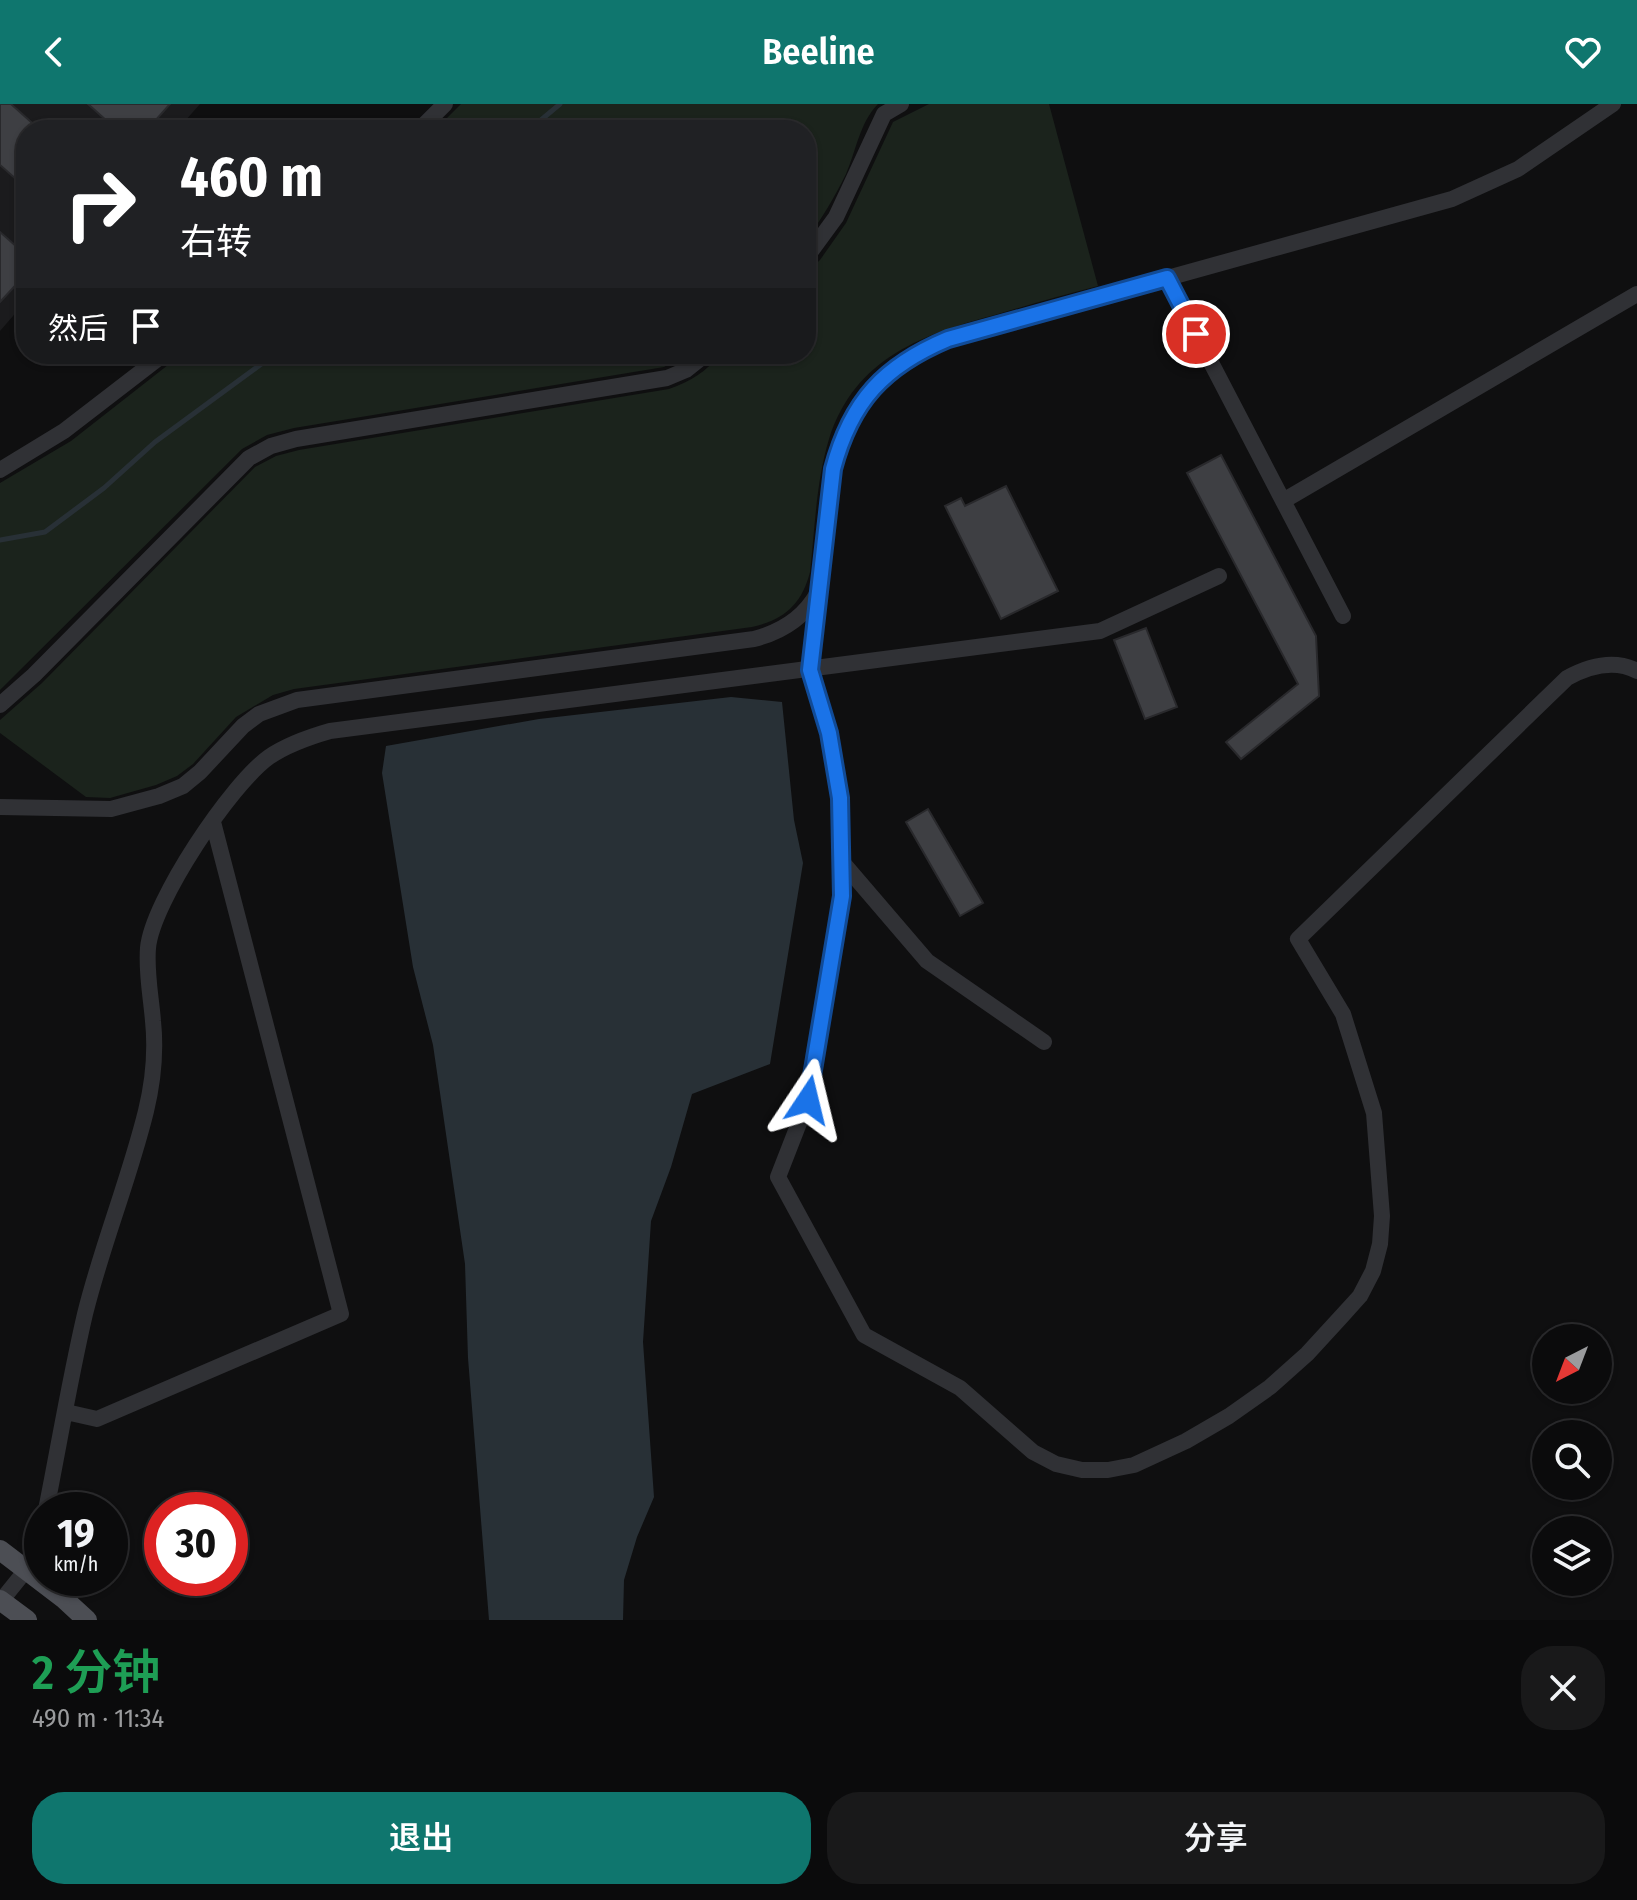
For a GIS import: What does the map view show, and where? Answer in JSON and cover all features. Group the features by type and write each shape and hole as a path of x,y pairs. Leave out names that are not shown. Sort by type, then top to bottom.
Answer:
{"main road":[{"path":"0,1550 24,1568"},
{"path":"58,1596 87,1620"},
{"path":"1,1600 27,1620"}],"street":[{"path":"429,120 445,104"},
{"path":"816,244 836,217 884,114 901,104"},
{"path":"1613,104 1518,169 1452,199 948,339 894,367 863,400 841,439 833,469 810,670 835,765 840,798 842,896 808,1100 778,1177 864,1335 960,1388 1033,1452 1056,1464 1082,1470 1108,1470 1134,1465 1186,1441 1270,1387 1307,1354 1360,1296 1373,1271 1380,1244 1382,1216 1374,1113 1343,1014 1298,939 1567,678 1597,665 1614,665 1637,671"},
{"path":"1167,278 1343,616"},
{"path":"1283,501 1637,294"},
{"path":"0,470 64,431 151,364"},
{"path":"0,705 34,675 239,467 271,446 296,439 667,378 694,364"},
{"path":"50,1492 85,1313 149,1099 154,1023 147,965 153,925 160,905 213,822 245,778 270,756 299,740 330,731 1100,631 1219,576"},
{"path":"0,807 111,809 159,796 183,786 259,714 297,700 767,635 800,616 820,588"},
{"path":"66,1412 97,1419 341,1314 213,822"},
{"path":"843,863 927,961 1044,1042"},
{"path":"1,1600 24,1572"}],"shaded area":[{"path":"0,104 200,104 186,120 16,120 16,313 0,331"},
{"path":"461,104 878,104 863,128 842,183 816,226 816,120 445,120"},
{"path":"929,104 1049,104 1098,286 944,330 896,353 874,369 856,388 841,411 829,439 819,488 810,572 797,602 782,615 752,627 294,689 273,695 236,717 193,764 177,776 110,798 86,797 0,733 0,720 42,683 255,467 276,456 669,389 698,375 711,364 816,364 816,264 846,223 893,122"},
{"path":"169,364 670,364 267,435 242,449 0,690 0,483 71,441"},
{"path":"731,697 782,702 794,820 803,863 770,1064 692,1094 671,1167 651,1221 643,1342 654,1497 624,1580 623,1620 489,1620 468,1358 465,1264 433,1045 413,967 382,773 386,746 539,719"}],"building":[{"path":"0,104 11,104 29,120 16,120 16,179 0,165"},
{"path":"88,104 170,104 156,120 106,120"},
{"path":"0,232 16,246 16,285 0,302"},
{"path":"1221,455 1316,636 1319,696 1241,759 1226,742 1298,684 1187,473"},
{"path":"1006,486 1058,591 1001,619 945,506 961,498 965,506"},
{"path":"1146,628 1177,707 1145,719 1114,640"},
{"path":"928,809 983,903 960,916 906,822"}],"waterway":[{"path":"541,120 560,104"},
{"path":"0,540 45,532 104,488 155,442 261,364"}],"route":[{"path":"808,1100 842,896 843,863 843,830 835,765 810,670 833,469 841,439 854,412 872,388 894,367 948,339 1167,278 1196,334"}]}
